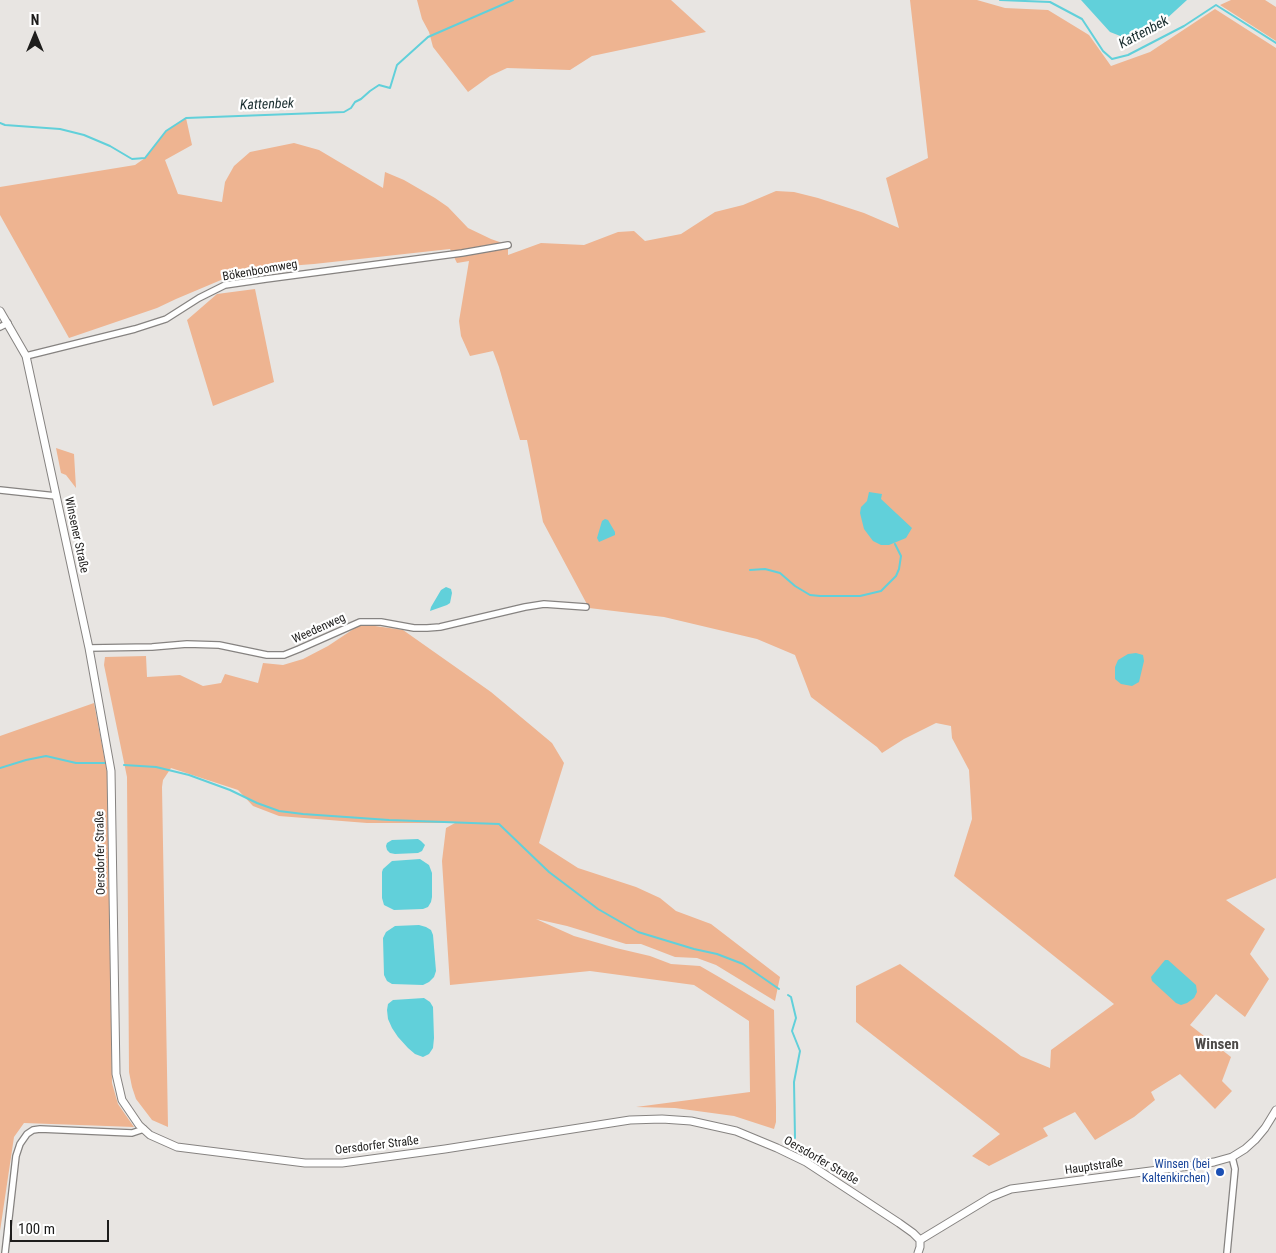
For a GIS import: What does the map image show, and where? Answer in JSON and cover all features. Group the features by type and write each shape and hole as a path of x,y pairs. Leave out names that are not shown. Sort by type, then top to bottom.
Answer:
{"street":[{"name":"Bökenboomweg","path":"26,356 135,329 166,318 225,285 508,245"},
{"name":"Winsener Straße","path":"0,311 26,356 89,648 112,771"},
{"path":"0,327 8,323"},
{"path":"0,490 56,496"},
{"name":"Weedenweg","path":"89,648 152,647 187,644 220,645 267,655 284,655 300,650 360,622 381,622 414,628 427,628 440,627 544,604 586,607"},
{"name":"Oersdorfer Straße","path":"112,771 116,1074 122,1100 139,1125 150,1135 177,1147 305,1163 342,1163 630,1120 662,1119 691,1121 736,1131 806,1162 913,1232 920,1240"},
{"name":"Hauptstraße","path":"920,1240 991,1197 1012,1189 1197,1165 1232,1157 1255,1140 1276,1110"},
{"path":"5,1253 16,1156 20,1144 27,1134 33,1130 40,1129 132,1133 144,1129"},
{"path":"1227,1253 1235,1169 1232,1157"},
{"path":"918,1253 920,1240"}],"shaded area":[{"path":"417,0 671,0 706,32 592,56 570,70 507,68 490,76 468,92 433,47"},
{"path":"910,0 977,0 1005,8 1048,10 1089,35 1111,66 1150,52 1215,9 1276,48 1276,878 1226,900 1265,929 1250,954 1269,979 1245,1017 1216,994 1190,1025 1231,1057 1222,1081 1232,1091 1215,1109 1180,1074 1151,1092 1155,1100 1134,1117 1095,1140 1075,1112 1043,1128 1048,1136 989,1166 972,1156 1000,1134 856,1022 856,986 900,964 1021,1056 1050,1068 1051,1050 1114,1004 954,876 972,819 969,770 952,738 951,726 936,723 904,739 882,753 877,747 811,697 795,655 757,639 664,617 589,608 543,522 527,440 520,440 493,351 470,356 461,336 459,321 469,261 457,263 450,249 262,268 221,280 157,308 69,338 0,215 0,187 135,165 145,158 166,131 186,118 192,145 165,160 178,194 222,202 225,182 234,166 250,152 294,143 319,150 383,188 385,172 404,180 448,207 468,228 508,245 508,255 541,243 584,245 618,232 634,231 645,241 681,234 715,212 743,205 776,191 794,192 818,198 864,213 899,228 886,178 928,158"},
{"path":"1231,0 1265,0 1276,7 1276,41 1220,5"},
{"path":"255,289 274,382 213,406 187,320 217,294"},
{"path":"56,448 74,454 76,488 66,475 61,473"},
{"path":"361,624 403,630 491,692 552,743 564,763 539,843 578,868 636,887 660,898 676,911 711,924 780,977 775,1001 716,965 697,958 675,957 641,944 626,944 567,926 536,919 574,936 650,956 671,964 700,966 774,1010 776,1122 774,1129 734,1116 675,1108 636,1107 750,1092 749,1021 694,985 590,971 450,985 442,861 446,828 455,823 367,823 279,816 253,806 238,790 171,768 163,780 162,787 168,1127 152,1120 136,1099 129,1072 127,777 104,665 105,657 146,656 147,677 180,675 203,686 221,683 225,674 258,683 263,663 283,665 303,659 328,646"},
{"path":"94,703 107,772 112,1083 118,1104 134,1127 24,1123 14,1137 0,1231 0,736"}],"water":[{"path":"1081,0 1187,0 1164,21 1128,39 1110,32"},
{"path":"869,492 882,494 881,499 912,528 906,538 889,545 881,545 873,541 864,529 860,513 861,507 867,501"},
{"path":"608,520 615,535 599,542 597,538 602,521"},
{"path":"446,587 451,589 452,593 450,603 430,611 441,590"},
{"path":"1136,653 1143,655 1144,661 1139,682 1132,686 1121,684 1115,679 1115,667 1118,660 1128,654"},
{"path":"418,839 425,845 422,851 418,853 395,854 387,850 387,843 392,840"},
{"path":"420,859 429,865 432,873 432,897 428,907 423,909 394,910 384,905 382,898 383,869 392,861"},
{"path":"419,925 431,930 433,935 436,971 434,977 423,985 392,984 387,981 384,975 383,938 386,932 395,926"},
{"path":"1165,960 1168,960 1196,985 1197,992 1194,998 1187,1003 1181,1005 1176,1003 1152,981 1151,977"},
{"path":"424,998 433,1007 434,1038 433,1048 429,1054 423,1057 415,1054 398,1037 388,1019 387,1010 388,1004 393,1000"}],"waterway":[{"name":"Kattenbek","path":"0,123 60,129 84,135 110,146 132,159 145,158 166,131 186,118 344,112 379,85 390,88 397,65 428,37 513,0"},
{"name":"Kattenbek","path":"1000,0 1050,2 1082,19 1103,51 1112,59 1128,55 1184,26 1216,5 1276,43"},
{"path":"750,570 765,569 780,573 795,586 810,595 860,596 881,591 896,576 901,556 895,544"},
{"path":"0,768 46,756 76,763 105,763"},
{"path":"124,765 156,767 189,775 279,811 389,820 499,824 549,872 598,909 638,932 717,954 743,964 779,989"},
{"path":"788,995 791,997 796,1018 792,1031 800,1051 794,1082 795,1138"}],"place":[{"name":"Winsen (bei Kaltenkirchen)","path":"1220,1172"}],"district":[{"name":"Winsen","path":"1217,1045"}]}
